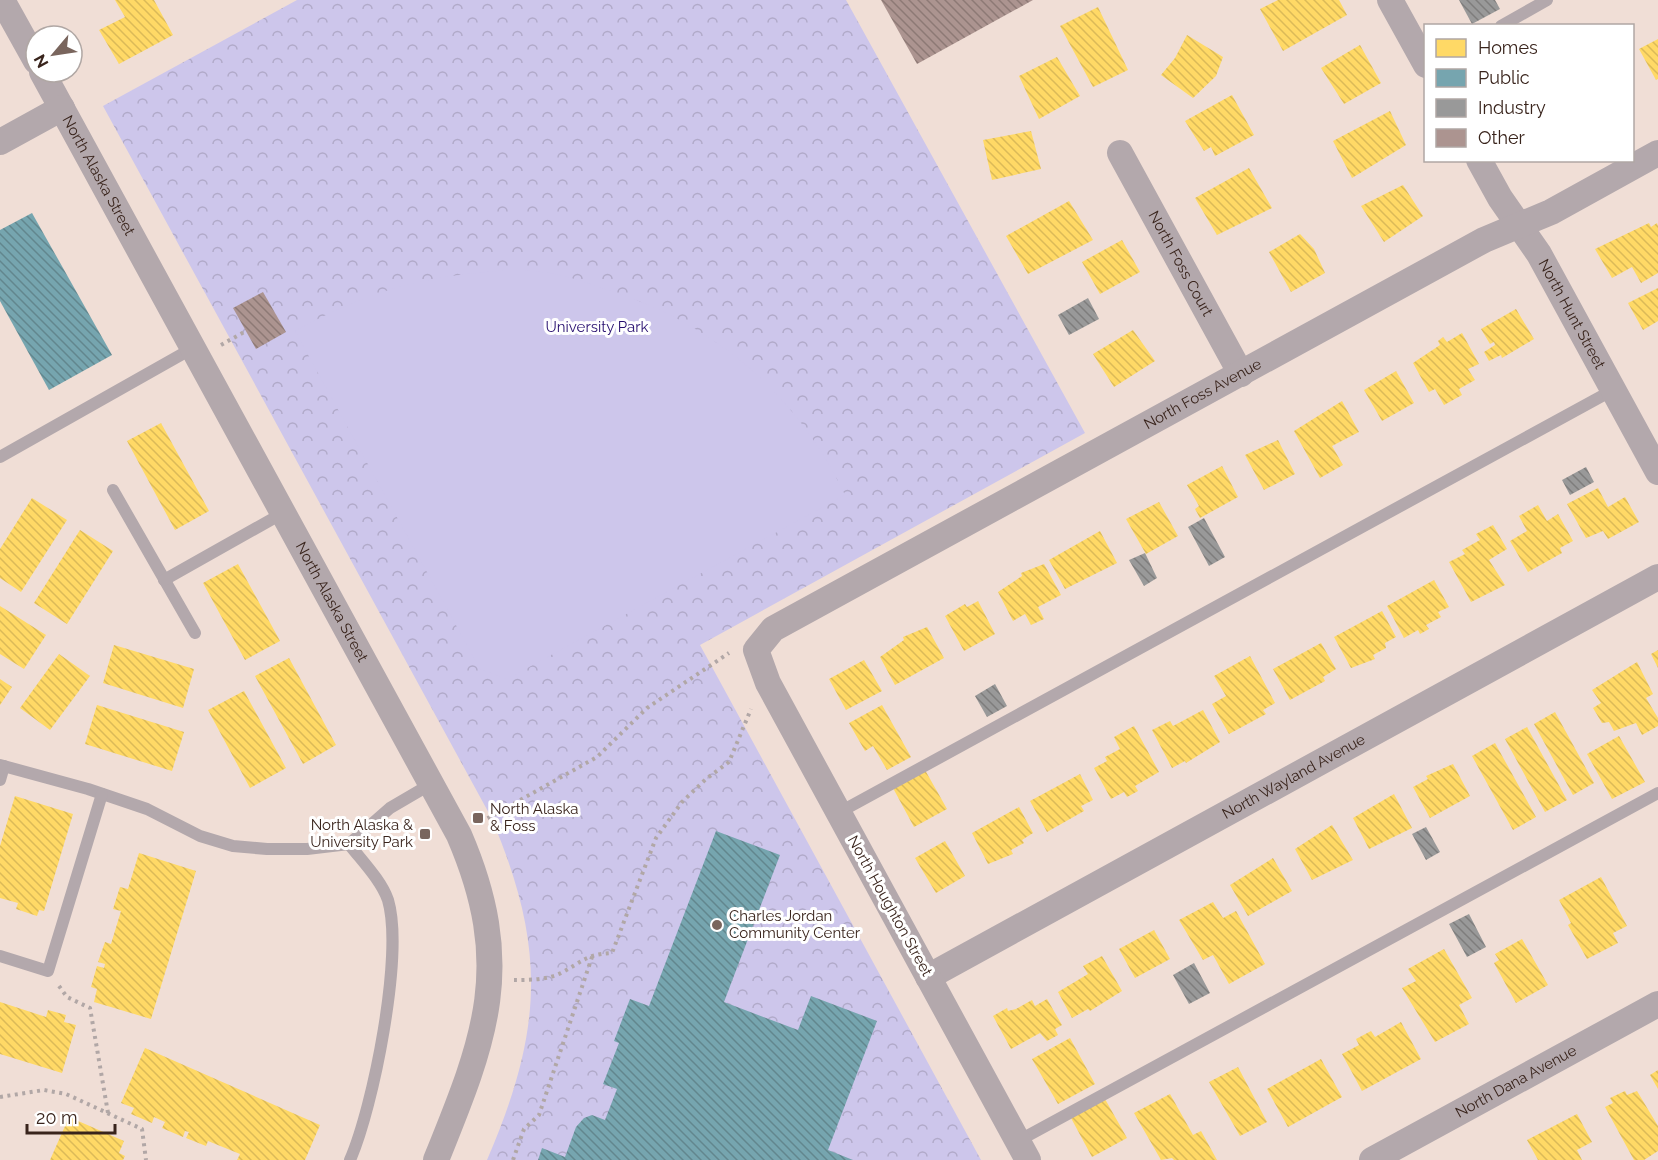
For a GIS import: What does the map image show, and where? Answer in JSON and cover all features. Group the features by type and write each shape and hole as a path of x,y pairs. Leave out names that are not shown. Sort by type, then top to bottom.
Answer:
{"street":[{"path":"2,0 24,39"},
{"path":"1390,0 1424,63"},
{"name":"North Alaska Street","path":"49,84 459,835 482,898 490,979 486,1020 471,1074 436,1160"},
{"path":"0,142 62,108"},
{"name":"North Foss Court","path":"1120,153 1241,374"},
{"name":"North Foss Avenue","path":"756,650 773,629 1484,240 1551,212 1658,153"},
{"name":"North Hunt Street","path":"1480,162 1518,225 1539,254 1658,472"},
{"name":"North Wayland Avenue","path":"928,977 1658,577"},
{"name":"North Houghton Street","path":"756,650 768,683 1023,1151"},
{"name":"North Dana Avenue","path":"1372,1160 1658,1004"}],"lane":[{"path":"1505,24 1547,0"},
{"path":"0,457 193,348"},
{"path":"838,813 1613,390"},
{"path":"113,490 195,633"},
{"path":"164,580 283,513"},
{"path":"0,780 2,765 147,809 200,836 234,846 307,849 349,844 390,808 431,784"},
{"path":"1023,1151 1658,793"},
{"path":"0,956 48,971 102,794"},
{"path":"349,844 375,878 387,899 392,946 388,995 366,1116 350,1160"}],"path":[{"path":"459,835 597,757 647,708 721,657 735,651 756,650"},
{"path":"490,979 546,978 559,974 593,954 612,953 649,852 664,824 692,791 729,762 747,714 768,683"},
{"path":"513,1160 524,1129 539,1115 593,954"},
{"path":"48,971 67,997 90,1008 108,1114"},
{"path":"0,1097 44,1090 66,1094 142,1129 146,1160"}],"green space":[{"name":"University Park","path":"297,0 846,0 1085,433 700,645 981,1160 487,1160 506,1113 519,1070 528,1029 531,989 529,949 522,908 509,864 491,817 103,106"},
{"path":"496,271 542,272 584,282 646,304 683,322 717,343 777,394 803,425 826,459 845,495 507,679 480,669 295,331 345,306 392,289 441,278"}],"building: Homes":[{"path":"115,0 154,0 173,35 119,64 99,30 125,17"},
{"path":"1278,0 1339,0 1347,15 1283,51 1260,9"},
{"path":"1098,7 1128,70 1093,87 1060,26"},
{"path":"1187,35 1223,57 1216,76 1193,98 1161,75 1175,58"},
{"path":"1658,39 1658,79 1656,80 1639,49"},
{"path":"1360,45 1381,83 1344,104 1321,68"},
{"path":"1057,57 1080,96 1039,119 1019,76"},
{"path":"1232,95 1254,135 1215,156 1211,147 1204,151 1185,121"},
{"path":"1390,111 1406,145 1352,178 1333,141"},
{"path":"1031,131 1041,169 992,180 983,140"},
{"path":"1249,168 1272,208 1217,235 1195,198"},
{"path":"1403,185 1423,216 1384,242 1361,206"},
{"path":"1069,201 1093,240 1028,274 1006,236"},
{"path":"1649,223 1651,227 1657,223 1658,226 1658,273 1641,283 1632,267 1612,278 1595,249"},
{"path":"1300,234 1314,249 1325,273 1291,292 1269,252"},
{"path":"1122,240 1140,272 1100,294 1082,262"},
{"path":"1658,288 1658,321 1643,330 1628,303"},
{"path":"1516,309 1534,339 1502,358 1501,355 1489,361 1484,352 1495,345 1494,342 1490,344 1481,329"},
{"path":"1133,330 1155,361 1114,387 1093,354"},
{"path":"1462,333 1479,364 1468,369 1475,380 1459,389 1462,395 1444,405 1435,389 1429,392 1413,363 1440,345 1438,341 1443,337 1447,342"},
{"path":"1396,371 1414,403 1382,421 1364,390"},
{"path":"1342,401 1359,432 1332,446 1343,465 1320,478 1294,431"},
{"path":"161,423 209,511 175,530 127,441"},
{"path":"1278,440 1295,474 1264,490 1245,455"},
{"path":"1222,466 1238,497 1200,518 1195,509 1199,506 1187,485"},
{"path":"1598,488 1608,507 1625,497 1639,522 1608,539 1603,531 1586,538 1567,504"},
{"path":"32,498 67,520 21,592 0,578 0,549"},
{"path":"1159,502 1178,536 1146,554 1126,519"},
{"path":"1538,505 1547,521 1558,514 1573,541 1560,548 1562,553 1528,572 1510,541 1527,531 1519,516"},
{"path":"1493,525 1507,549 1489,560 1505,585 1471,602 1449,562 1465,554 1462,550 1480,540 1476,534"},
{"path":"80,530 113,551 67,624 34,603"},
{"path":"1100,531 1117,563 1065,589 1049,560"},
{"path":"238,564 280,641 245,660 203,583"},
{"path":"1044,564 1061,595 1038,607 1044,619 1031,625 1025,614 1013,621 998,592 1022,576 1021,573"},
{"path":"1434,580 1449,607 1438,612 1441,617 1426,625 1429,629 1420,634 1418,630 1404,638 1387,606"},
{"path":"978,601 995,634 964,651 945,616 965,604 967,607"},
{"path":"0,606 46,635 24,669 0,654"},
{"path":"1382,611 1396,637 1385,643 1386,648 1373,655 1375,659 1351,668 1334,637"},
{"path":"927,627 944,658 895,685 880,657 904,640 903,637"},
{"path":"1321,643 1336,669 1323,677 1325,681 1290,700 1273,669"},
{"path":"114,645 194,669 183,708 103,683"},
{"path":"1658,650 1658,668 1651,654"},
{"path":"59,654 90,676 50,730 20,708"},
{"path":"1250,656 1275,703 1263,710 1266,714 1229,734 1212,704 1226,696 1214,676"},
{"path":"289,658 336,745 303,764 255,676"},
{"path":"864,660 882,691 846,710 829,679"},
{"path":"1637,662 1653,694 1646,698 1658,718 1658,726 1642,735 1636,723 1614,731 1609,722 1602,723 1593,708 1601,703 1592,690"},
{"path":"0,679 12,687 0,705"},
{"path":"244,691 286,768 250,788 208,710"},
{"path":"97,705 184,732 172,771 85,744"},
{"path":"882,705 911,757 887,770 873,746 865,751 849,723"},
{"path":"1203,710 1220,742 1186,763 1185,761 1172,768 1152,730 1170,721 1173,726"},
{"path":"1555,712 1594,783 1573,795 1534,724"},
{"path":"1134,726 1159,772 1135,786 1138,791 1127,797 1124,792 1111,799 1094,768 1107,761 1105,757 1120,749 1114,737"},
{"path":"1527,727 1567,800 1545,812 1505,739"},
{"path":"1619,736 1645,782 1612,799 1587,754"},
{"path":"1495,743 1536,817 1513,830 1472,756"},
{"path":"1453,764 1470,796 1430,818 1413,787 1428,779 1426,776"},
{"path":"925,770 947,809 914,827 893,788"},
{"path":"1080,774 1093,800 1081,806 1084,811 1047,832 1030,801"},
{"path":"1394,794 1412,828 1369,849 1353,818"},
{"path":"15,796 73,814 44,911 39,910 37,916 16,909 18,903 0,898 0,846"},
{"path":"1019,807 1033,833 1022,840 1024,843 1011,850 1013,854 988,864 972,833"},
{"path":"1332,825 1353,860 1312,880 1295,849"},
{"path":"945,841 965,876 936,893 915,858"},
{"path":"139,853 196,871 151,1019 94,1002 97,989 91,987 97,966 104,968 105,964 98,962 105,942 111,944 121,911 113,909 120,887 128,889"},
{"path":"1273,858 1292,891 1248,916 1230,885"},
{"path":"1601,877 1627,926 1613,933 1618,943 1587,959 1568,925 1571,923 1559,900"},
{"path":"1213,902 1223,918 1236,911 1265,964 1229,984 1213,955 1203,960 1179,920"},
{"path":"1154,930 1170,959 1135,978 1119,949"},
{"path":"1522,939 1548,985 1516,1003 1494,963 1499,960 1495,954"},
{"path":"1444,949 1472,998 1459,1005 1469,1024 1435,1042 1402,988 1416,981 1408,969"},
{"path":"1102,956 1122,991 1090,1011 1088,1009 1072,1018 1058,992 1088,974 1083,966"},
{"path":"1047,999 1062,1025 1055,1029 1058,1035 1047,1041 1040,1033 1011,1049 993,1016 1007,1008 1008,1011 1016,1009 1032,1000 1035,1006"},
{"path":"0,1002 46,1017 48,1010 66,1015 64,1022 76,1025 62,1073 0,1054"},
{"path":"1401,1022 1421,1059 1362,1091 1342,1054 1359,1045 1356,1039 1371,1031 1375,1037"},
{"path":"1070,1038 1095,1084 1058,1104 1032,1059"},
{"path":"145,1048 320,1125 305,1160 237,1160 240,1154 208,1141 206,1146 186,1138 189,1132 185,1131 183,1137 162,1128 165,1122 154,1117 152,1123 131,1114 134,1108 121,1103"},
{"path":"1321,1059 1342,1097 1288,1127 1267,1089"},
{"path":"1238,1067 1267,1122 1240,1136 1209,1082"},
{"path":"1658,1070 1658,1089 1650,1075"},
{"path":"1625,1091 1627,1095 1637,1091 1658,1126 1658,1151 1644,1160 1634,1160 1605,1107 1613,1103 1610,1098"},
{"path":"1170,1094 1193,1135 1201,1131 1217,1160 1174,1160 1172,1158 1161,1160 1134,1113"},
{"path":"1105,1099 1127,1138 1092,1157 1071,1118"},
{"path":"1577,1114 1592,1142 1577,1150 1582,1160 1538,1160 1527,1140"},
{"path":"69,1117 124,1141 119,1153 125,1156 123,1160 50,1160"}],"building: Public":[{"path":"32,213 112,355 49,390 0,301 0,230"},
{"name":"Charles Jordan Community Center","path":"716,831 780,855 724,1002 798,1030 811,996 877,1021 828,1150 853,1160 538,1160 542,1148 565,1157 576,1127 584,1118 592,1115 605,1120 617,1089 603,1084 619,1043 614,1041 630,999 649,1006"}],"building: Industry":[{"path":"1459,0 1495,0 1500,9 1472,24"},
{"path":"1088,298 1099,319 1069,335 1058,315"},
{"path":"1586,467 1594,482 1570,495 1562,480"},
{"path":"1204,518 1225,557 1209,566 1188,527"},
{"path":"1145,553 1157,578 1144,586 1129,560"},
{"path":"995,684 1007,706 987,717 975,696"},
{"path":"1426,827 1440,852 1426,860 1412,834"},
{"path":"1469,914 1486,947 1467,957 1449,924"},
{"path":"1194,963 1210,993 1189,1004 1173,975"}],"building: Other":[{"path":"881,0 1033,0 917,64"},
{"path":"263,292 286,332 256,349 233,308"}],"place":[{"name":"North Alaska & Foss","path":"478,818"},
{"name":"North Alaska & University Park","path":"425,834"},
{"name":"Charles Jordan Community Center","path":"717,925"}]}
